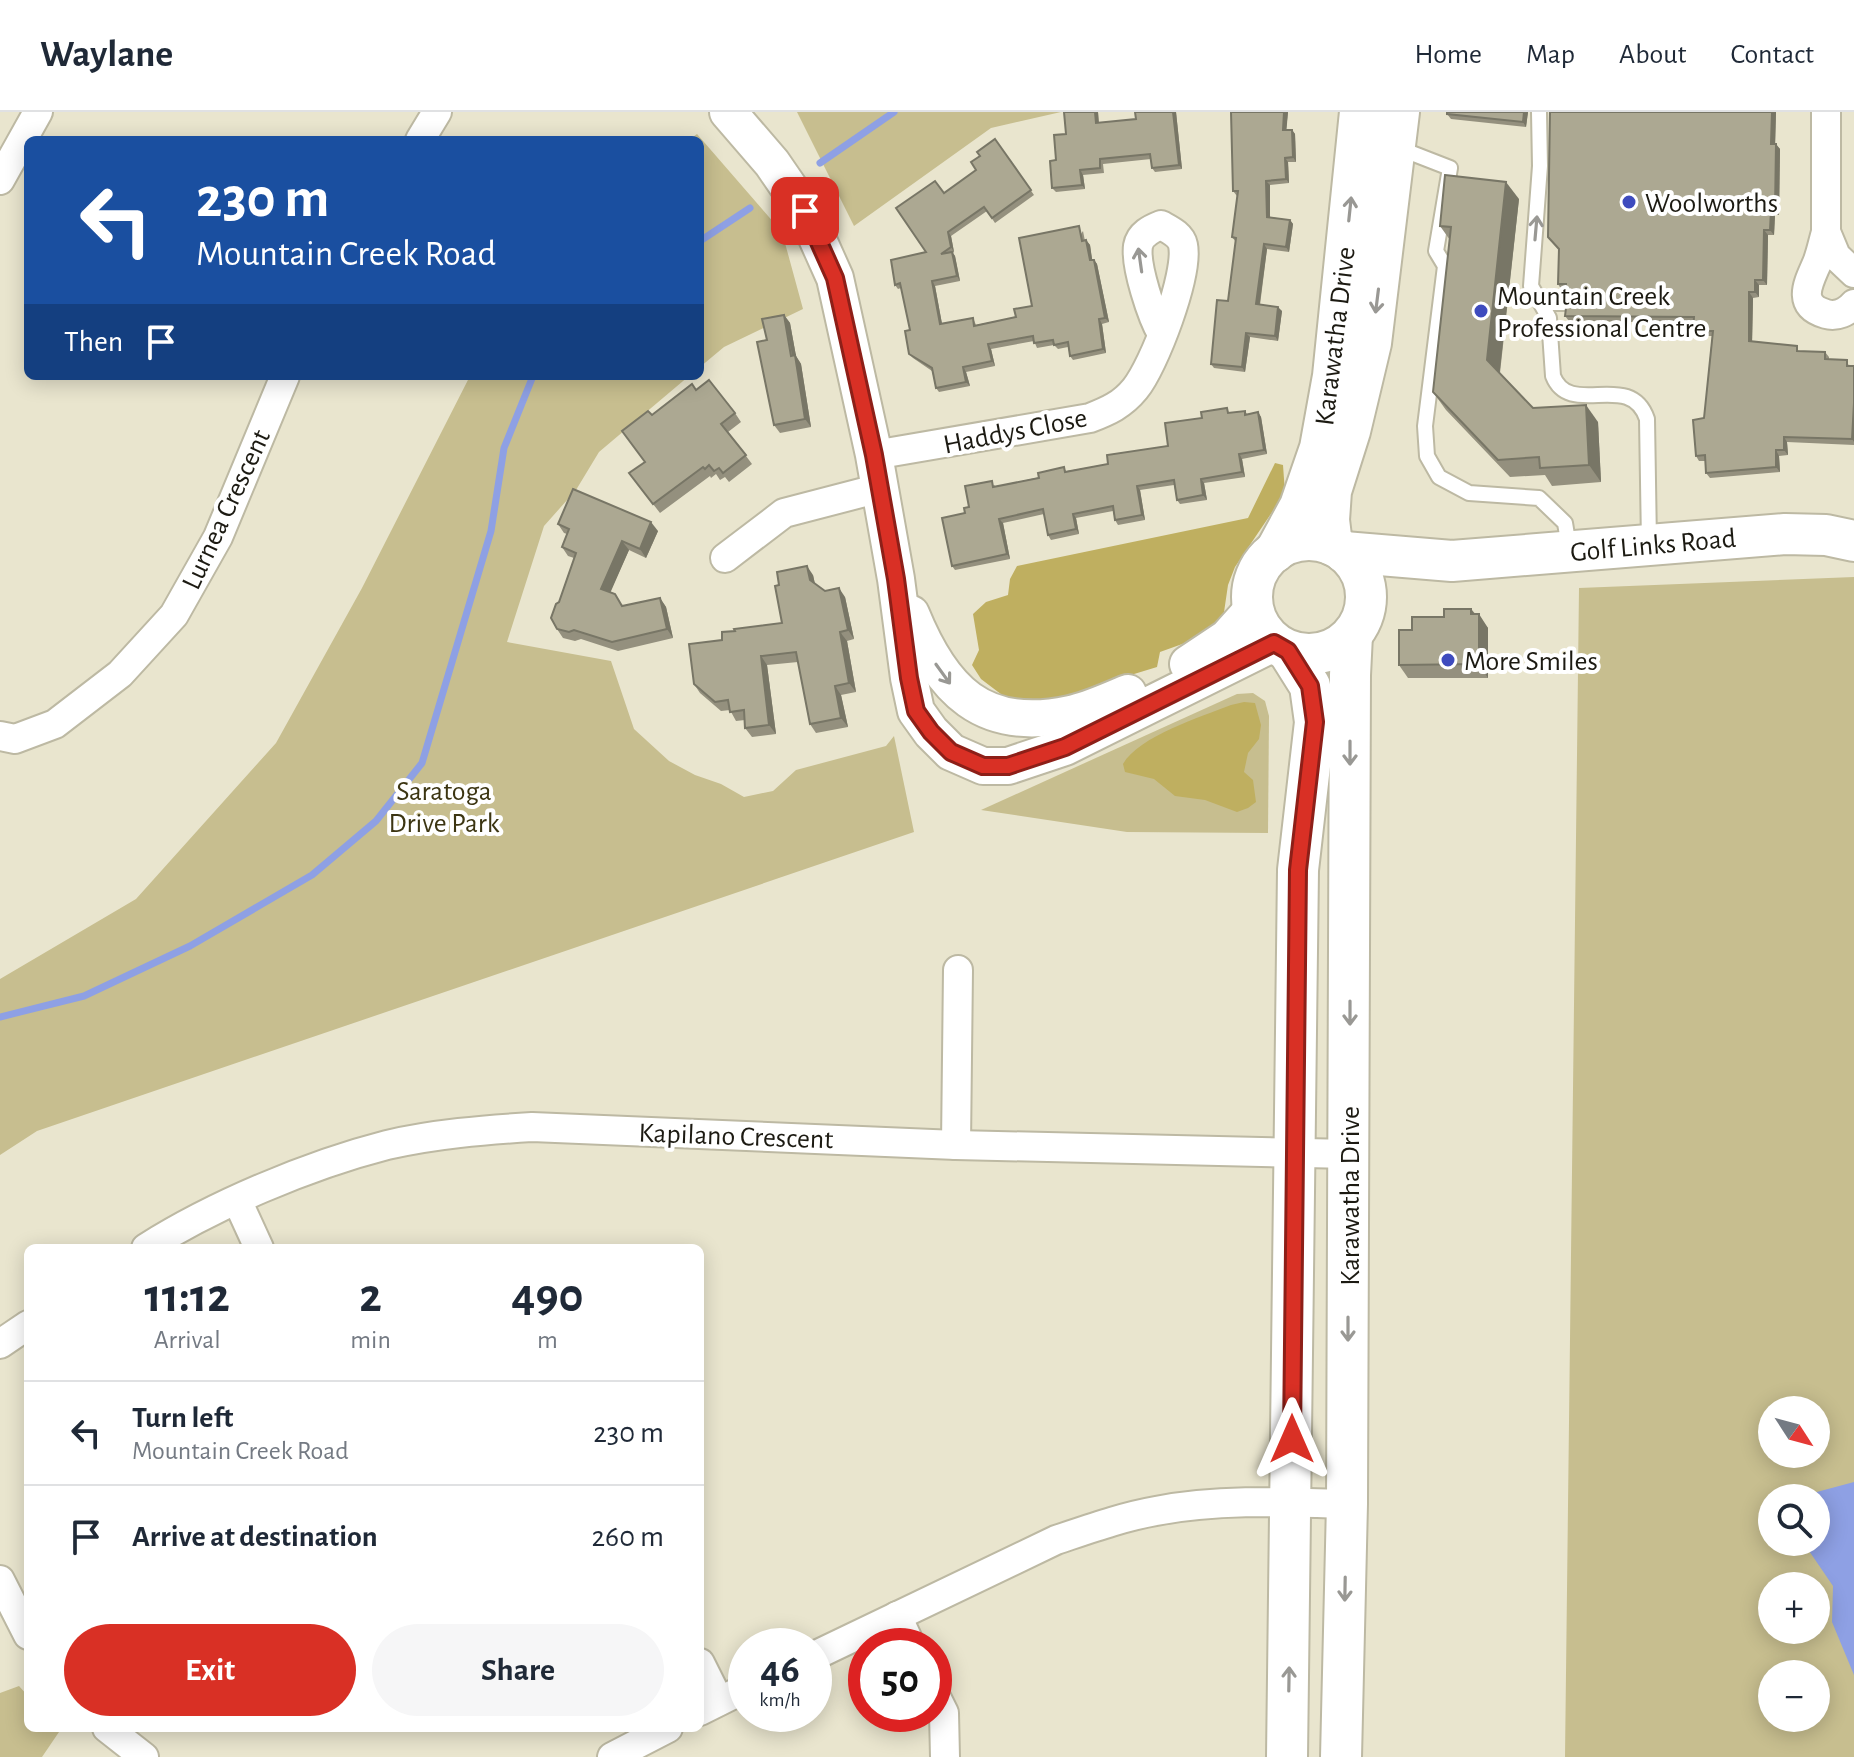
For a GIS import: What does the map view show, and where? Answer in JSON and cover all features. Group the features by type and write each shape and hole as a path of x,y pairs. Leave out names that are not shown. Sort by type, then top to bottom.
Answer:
{"main road":[{"name":"Karawatha Drive","path":"1275,552 1300,506 1322,434 1333,376 1360,112"},
{"name":"Karawatha Drive","path":"1338,548 1329,520 1331,491 1350,431 1371,343 1398,130"},
{"name":"Golf Links Road","path":"1338,548 1452,561 1785,534 1826,535 1854,541"},
{"path":"1303,540 1318,541 1338,548 1356,565 1364,581 1359,617 1339,647 1305,655 1281,647 1264,633 1253,609 1252,593 1256,577 1275,552 1303,540"},
{"name":"Golf Links Road","path":"1359,617 1452,561"},
{"name":"Karawatha Drive","path":"1341,1757 1350,1154 1350,675 1359,617"},
{"name":"Karawatha Drive","path":"1281,647 1310,686 1315,722 1298,870 1287,1757"}],"street":[{"path":"25,136 38,112"},
{"path":"422,136 437,112"},
{"path":"728,112 772,163 805,211 835,278 877,472 916,711 951,752 983,766 1008,766 1065,747 1281,647"},
{"path":"1826,112 1826,232 1817,264 1806,283 1809,301 1822,313 1831,315 1847,311 1854,304"},
{"path":"0,180 24,137"},
{"path":"1826,232 1836,256 1854,273"},
{"name":"Haddys Close","path":"725,558 784,513 877,472 1090,418 1119,406 1148,371 1162,334"},
{"name":"Lurnea Crescent","path":"0,736 15,739 55,724 120,674 174,615 218,537 283,380"},
{"path":"896,579 924,646 946,680 968,701 997,713 1029,718 1071,714 1163,680 1227,638 1253,609"},
{"path":"956,1145 958,970"},
{"name":"Kapilano Crescent","path":"154,1244 237,1200 305,1172 387,1145 477,1130 532,1127 956,1145 1350,1154"},
{"path":"237,1200 257,1244"},
{"path":"0,1344 24,1328"},
{"path":"832,1647 1056,1540 1098,1526 1157,1511 1199,1506 1291,1502 1347,1504"},
{"path":"0,1580 24,1627"},
{"path":"897,1616 903,1628"},
{"path":"704,1680 710,1706 728,1697"},
{"path":"112,1732 144,1757"},
{"path":"612,1757 660,1732"},
{"path":"944,1732 945,1757"}],"lane":[{"path":"1539,112 1540,166 1531,286 1549,318 1556,383 1566,392 1578,395 1624,395 1637,401 1645,411 1649,544"},
{"path":"1398,130 1450,168 1436,251 1445,266 1425,426 1427,456 1439,477 1469,493 1539,498 1565,523 1570,551"},
{"path":"1542,303 1569,303"}],"green space":[{"path":"797,112 1061,112 991,128 854,226"},
{"path":"704,142 782,232 803,309 724,347 704,364"},
{"name":"Saratoga Drive Park","path":"468,380 684,380 599,452 576,490 544,526 507,642 611,661 634,729 669,761 744,797 773,791 796,770 886,746 894,736 914,832 37,1131 0,1155 0,979 136,899 276,743 362,588"},
{"path":"1854,577 1854,1757 1565,1757 1579,588"},
{"path":"1253,693 1265,701 1269,716 1268,833 1127,832 981,810 1237,694"},
{"path":"19,1686 24,1692 24,1732 59,1732 42,1757 0,1757 0,1693"}],"shaded area":[{"path":"1275,463 1283,465 1285,493 1235,567 1228,585 1223,619 1199,638 1160,652 1157,667 1121,678 1054,709 1010,701 981,679 972,665 979,650 973,614 986,602 1008,595 1010,579 1017,566 1248,518"},
{"path":"1244,702 1255,703 1261,725 1259,739 1248,753 1244,772 1253,780 1256,802 1248,808 1237,812 1205,800 1175,796 1154,779 1125,772 1123,764 1131,754 1156,736"}],"water":[{"path":"1854,1482 1854,1675 1832,1622 1833,1586 1830,1572 1823,1572 1813,1556 1830,1556 1830,1488"}],"building":[{"path":"1064,112 1095,112 1096,123 1136,119 1135,112 1173,112 1179,165 1152,168 1150,154 1100,159 1100,168 1080,170 1082,185 1052,188 1050,161 1056,160 1054,135 1066,134"},
{"path":"1231,112 1284,112 1283,130 1292,130 1293,157 1285,158 1286,179 1266,181 1267,217 1290,220 1286,247 1264,244 1256,304 1278,307 1275,336 1246,333 1242,367 1211,364 1217,300 1228,301 1236,238 1232,237 1238,191 1233,191"},
{"path":"1447,112 1524,112 1523,122"},
{"path":"1550,112 1772,112 1771,144 1776,144 1775,210 1771,210 1770,230 1764,230 1763,280 1755,280 1755,292 1749,292 1749,341 1797,346 1797,351 1825,352 1825,359 1847,360 1847,366 1854,366 1852,439 1784,437 1784,450 1776,450 1776,467 1706,473 1705,455 1696,456 1693,420 1704,418 1713,331 1693,331 1694,317 1565,316 1566,308 1574,303 1575,297 1566,284 1558,284 1559,249 1548,237"},
{"path":"995,139 1031,190 992,218 984,207 948,232 951,247 941,254 952,252 957,276 932,281 940,324 973,318 974,326 1016,317 1014,309 1032,306 1019,238 1079,226 1090,260 1094,260 1105,318 1099,319 1103,349 1070,356 1068,342 1054,345 1053,340 1034,343 1033,336 988,344 992,361 963,367 966,382 936,388 932,368 909,354 905,331 910,330 900,283 895,285 891,260 926,252 896,208 935,181 944,193 976,170 971,162 980,156 977,152"},
{"name":"Mountain Creek Professional Centre","path":"1445,175 1506,182 1487,360 1533,408 1586,405 1589,465 1540,468 1539,457 1498,460 1433,392 1451,227 1440,226"},
{"path":"784,315 791,356 795,355 805,419 774,425 757,342 767,340 762,319"},
{"path":"709,380 735,413 721,424 746,455 723,473 719,468 714,471 709,465 705,469 703,467 653,504 629,473 645,462 622,431 648,411 652,415 692,384 696,390"},
{"path":"1227,408 1228,413 1245,411 1245,415 1258,412 1264,450 1239,454 1242,472 1201,479 1203,495 1177,500 1174,480 1137,486 1142,515 1115,520 1113,506 1073,514 1076,529 1048,535 1043,509 999,519 1007,554 952,566 942,518 965,513 964,508 969,507 965,486 992,481 993,487 1039,478 1038,473 1064,467 1065,472 1108,464 1107,455 1168,446 1165,423 1202,418 1201,412"},
{"path":"573,489 651,522 640,549 622,541 601,589 615,594 622,606 660,598 667,629 612,642 574,630 557,629 551,618 576,553 562,547 569,529 558,524"},
{"path":"807,566 810,580 825,591 839,588 848,630 840,632 849,683 835,686 841,718 810,724 796,652 761,656 769,725 745,728 744,710 730,712 728,700 715,702 694,684 689,644 722,640 722,632 734,629 782,623 775,586 779,585 777,572"},
{"name":"More Smiles","path":"1444,609 1471,609 1471,614 1479,614 1479,664 1399,665 1399,630 1412,630 1412,617 1444,617"}],"waterway":[{"path":"820,163 894,112"},
{"path":"704,238 750,208"},
{"path":"0,1017 84,996 190,946 312,875 376,821 422,763 491,531 504,448 531,380"}],"place":[{"name":"Woolworths","path":"1629,202"},
{"name":"Mountain Creek Professional Centre","path":"1481,311"},
{"name":"More Smiles","path":"1448,660"}],"route":[{"path":"805,211 835,278 874,455 916,711 951,752 983,766 1008,766 1065,747 1274,643 1288,651 1313,693 1315,722 1298,870 1292,1439"}]}
